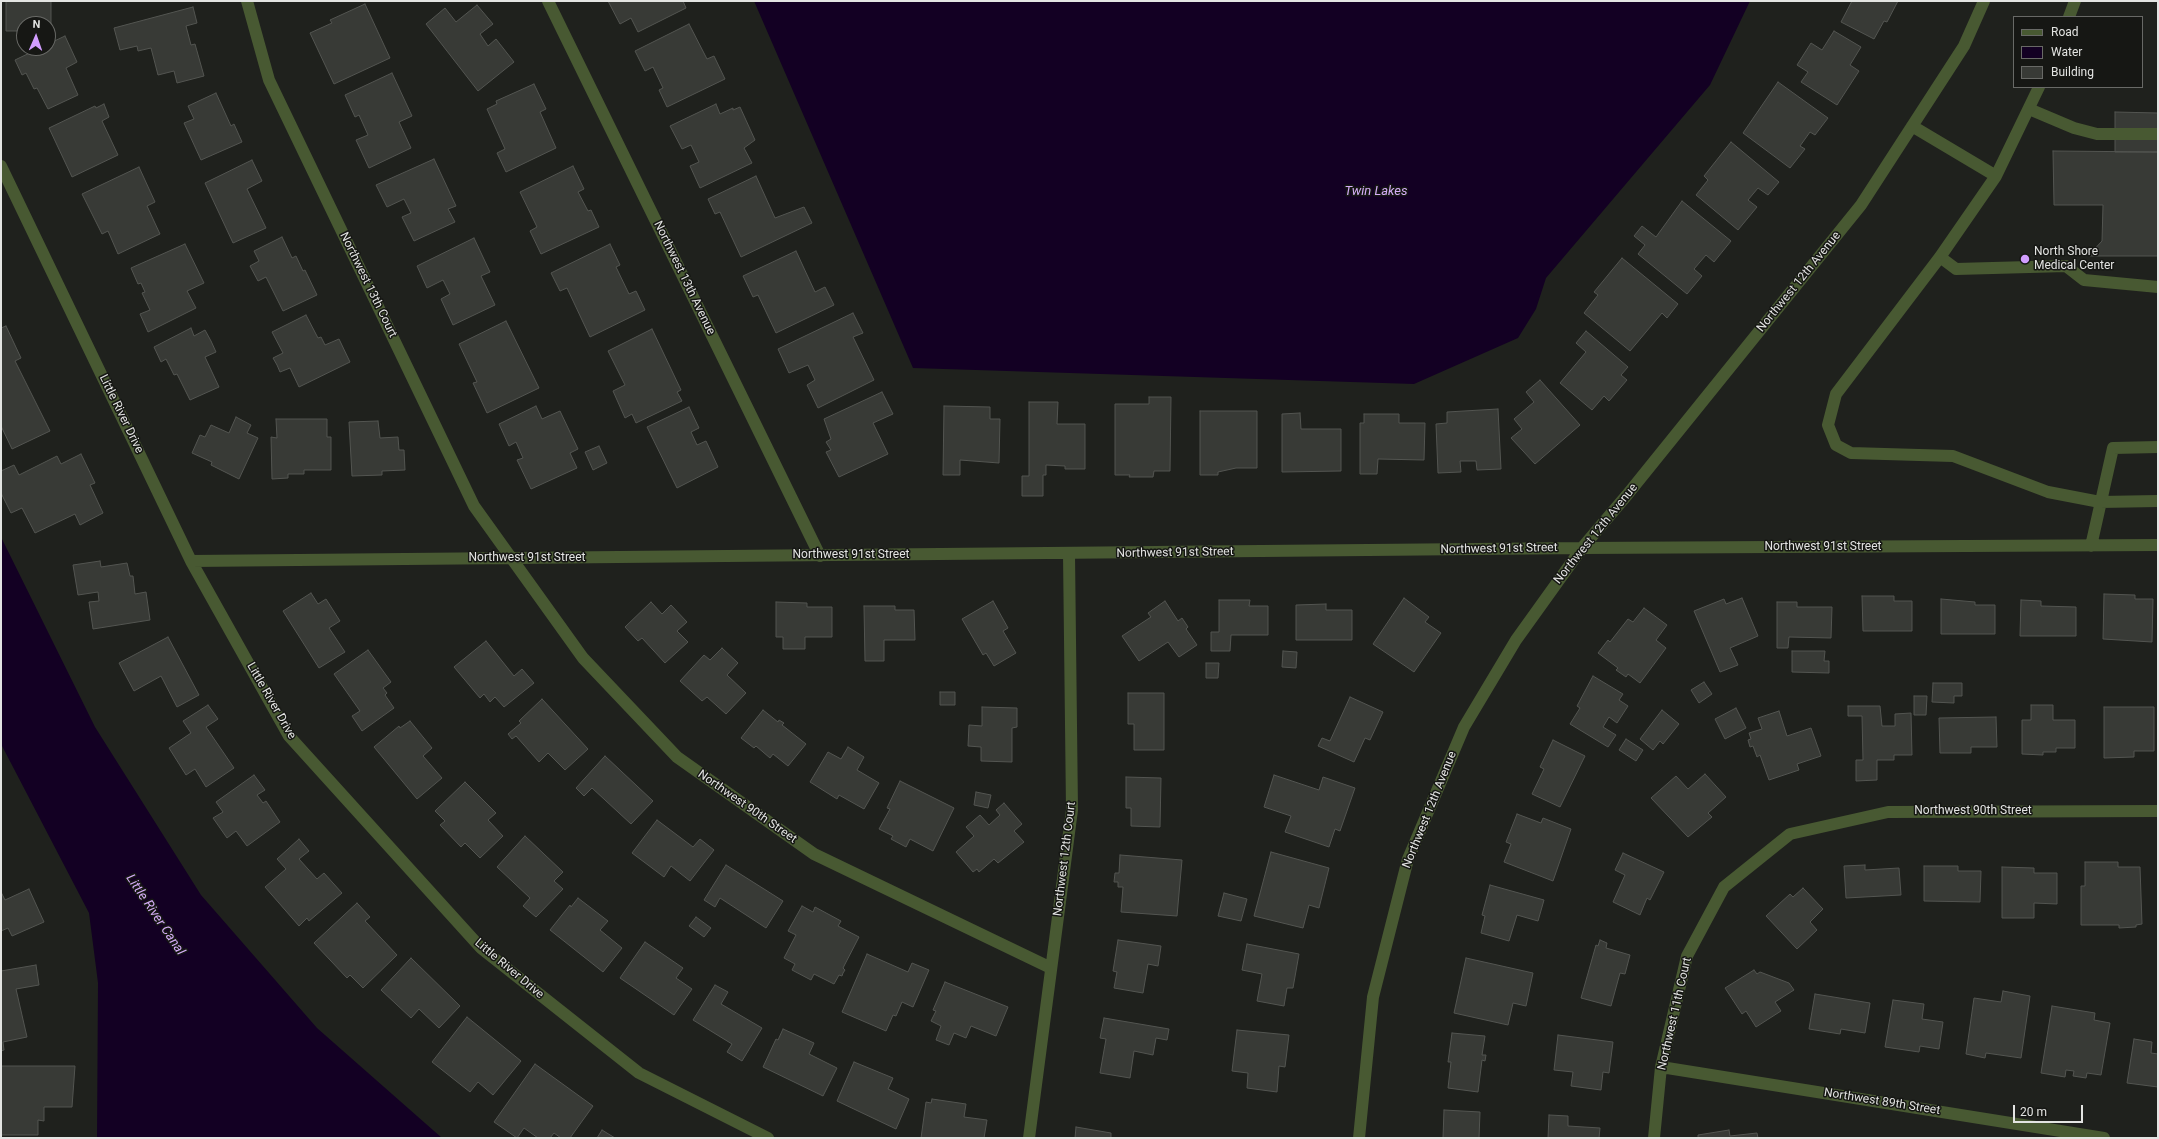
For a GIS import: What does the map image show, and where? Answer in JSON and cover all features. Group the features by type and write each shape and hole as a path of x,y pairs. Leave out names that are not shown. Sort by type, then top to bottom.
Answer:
{"street":[{"name":"Northwest 13th Court","path":"247,1 269,80 474,506 512,558"},
{"name":"Northwest 13th Avenue","path":"548,1 820,556"},
{"name":"Northwest 12th Avenue","path":"1359,1138 1373,998 1408,859 1464,727 1516,640 1582,548 1627,495 1861,205 1964,46 1984,1"},
{"path":"2069,16 2075,1"},
{"path":"2039,88 1996,176 1940,257 1836,394 1828,425 1836,445 1851,453 1954,456 2048,492 2100,502 2158,501"},
{"path":"2029,108 2074,128 2097,134 2158,134"},
{"path":"1912,126 1996,176"},
{"name":"Little River Drive","path":"1,166 191,560 289,736 481,948 639,1073 768,1138"},
{"path":"1940,257 1956,269 2066,266 2084,280 2158,287"},
{"path":"2091,546 2113,448 2158,447"},
{"name":"Northwest 91st Street","path":"191,560 1069,554 1582,548 2158,545"},
{"name":"Northwest 12th Court","path":"1029,1138 1072,810 1069,554"},
{"name":"Northwest 90th Street","path":"512,558 583,658 677,758 814,854 1052,968"},
{"name":"Northwest 90th Street","path":"1790,834 1888,812 2158,811"},
{"name":"Northwest 11th Court","path":"1654,1138 1661,1067 1687,956 1724,886 1790,834"},
{"name":"Northwest 89th Street","path":"1661,1067 2104,1138"}],"water":[{"name":"Twin Lakes","path":"754,1 1750,1 1710,85 1546,278 1536,309 1518,338 1414,384 913,368"},
{"name":"Little River Canal","path":"1,537 95,727 201,895 317,1028 442,1138 97,1138 98,983 89,913 1,744"}],"building":[{"path":"6,1 51,1 51,16 16,16 16,31 6,31"},
{"path":"608,1 683,1 686,8 638,32 631,18 620,24"},
{"path":"1852,1 1898,1 1887,22 1884,21 1874,39 1841,22"},
{"path":"365,4 390,58 334,84 310,33 332,23 330,20"},
{"path":"477,5 493,24 480,34 488,46 496,39 514,62 478,91 426,24 445,8 456,22"},
{"path":"193,7 197,23 186,26 191,45 195,44 204,76 177,83 174,71 158,75 151,48 138,51 137,46 120,50 114,28"},
{"path":"689,24 707,59 714,56 725,79 667,107 659,90 663,88 653,67 645,71 635,51"},
{"path":"1834,31 1861,47 1850,65 1859,71 1837,105 1801,82 1808,72 1797,65 1811,43 1822,50"},
{"path":"65,36 77,62 66,68 78,95 48,109 37,88 34,89 26,73 22,75 15,60 23,56 56,56 56,40"},
{"path":"392,73 412,116 399,122 411,148 369,168 356,140 368,135 359,115 355,117 345,95"},
{"path":"1778,82 1828,118 1815,135 1810,132 1800,146 1805,149 1790,168 1743,133"},
{"path":"534,84 546,109 540,112 556,148 506,172 497,153 505,149 487,109 497,104 496,101"},
{"path":"216,93 231,126 234,124 242,142 201,160 184,123 194,119 188,106"},
{"path":"104,104 109,117 102,121 118,155 72,177 49,128 95,106 96,108"},
{"path":"716,104 720,114 733,108 733,110 740,107 755,140 744,148 752,163 700,188 690,166 699,162 691,145 682,149 670,126"},
{"path":"2115,112 2158,113 2158,152 2115,152"},
{"path":"1731,142 1779,182 1768,195 1758,188 1748,200 1757,207 1738,230 1696,195 1708,180 1704,176"},
{"path":"2053,151 2158,152 2158,256 2090,256 2090,254 2102,241 2103,205 2054,205"},
{"path":"434,159 456,206 448,209 455,222 414,241 402,217 411,213 404,199 387,207 376,185"},
{"path":"252,160 262,181 247,189 266,228 233,243 205,183"},
{"path":"573,166 584,189 578,192 588,211 591,210 599,227 541,254 530,231 537,227 520,192"},
{"path":"139,167 155,202 147,206 160,234 118,254 108,231 102,234 82,194"},
{"path":"756,176 775,218 804,207 812,223 741,257 720,212 715,214 708,199"},
{"path":"1682,201 1731,241 1714,262 1706,255 1694,269 1702,276 1687,294 1638,254 1645,245 1634,236 1642,226 1656,237"},
{"path":"282,237 292,258 296,256 303,271 305,270 317,295 283,311 266,277 258,281 250,266 259,261 254,251"},
{"path":"474,238 490,272 481,276 495,305 453,325 441,299 450,294 443,280 427,288 417,266"},
{"path":"185,244 204,283 187,291 196,308 148,332 140,314 150,310 142,293 145,292 141,283 138,284 131,268"},
{"path":"610,244 620,265 616,267 629,294 636,291 645,310 590,337 567,288 560,291 551,273"},
{"path":"796,251 815,292 825,287 834,305 776,333 758,295 753,297 743,276"},
{"path":"1622,258 1678,304 1667,318 1662,313 1630,351 1584,313 1598,295 1594,292"},
{"path":"853,313 863,333 853,337 874,380 818,408 807,385 815,380 808,365 789,373 778,349"},
{"path":"306,315 318,338 321,337 325,345 339,339 350,362 299,387 290,368 280,372 273,358 283,353 272,332"},
{"path":"506,321 539,388 487,413 473,383 477,382 459,344"},
{"path":"6,326 21,358 15,361 50,431 12,449 1,426 1,328"},
{"path":"191,328 194,336 205,330 211,341 216,352 205,357 219,387 190,400 177,374 174,375 166,359 161,362 154,347"},
{"path":"652,329 681,390 677,392 682,401 636,423 632,414 625,418 613,391 625,385 608,351"},
{"path":"1586,331 1628,367 1621,375 1627,380 1609,401 1604,396 1592,410 1560,383 1586,352 1576,343"},
{"path":"1540,380 1580,425 1535,464 1511,438 1522,429 1514,419 1534,402 1526,392"},
{"path":"882,392 893,414 873,423 888,454 839,477 826,452 831,450 826,442 831,439 824,419"},
{"path":"1149,397 1171,397 1170,471 1154,471 1153,477 1129,477 1130,475 1115,475 1115,404 1149,404"},
{"path":"1029,402 1058,402 1057,424 1085,424 1085,469 1065,469 1065,466 1046,465 1046,475 1043,475 1043,496 1022,496 1022,476 1029,476"},
{"path":"536,406 542,419 560,411 578,449 570,453 577,468 531,489 517,460 523,458 516,442 509,446 499,424"},
{"path":"944,406 990,407 990,419 1000,419 999,463 960,460 960,475 943,475"},
{"path":"689,407 699,428 691,432 697,445 706,441 718,467 677,488 647,427"},
{"path":"1498,409 1501,469 1477,470 1476,461 1460,461 1461,472 1438,473 1436,424 1447,423 1447,412"},
{"path":"1200,411 1257,411 1257,468 1236,468 1218,472 1218,475 1200,475"},
{"path":"1300,413 1301,429 1341,429 1341,471 1282,472 1282,414"},
{"path":"1364,414 1399,414 1399,423 1425,423 1424,460 1378,459 1377,474 1360,474 1360,423 1364,423"},
{"path":"236,417 251,425 247,433 258,438 239,479 211,465 212,462 192,453 200,435 205,437 211,425 229,433"},
{"path":"276,419 327,419 327,437 331,437 331,470 304,470 304,474 288,474 288,478 272,479 271,437 277,438"},
{"path":"378,421 380,438 398,437 399,450 404,450 405,470 382,471 382,475 352,476 349,422"},
{"path":"599,446 607,463 593,470 585,452"},
{"path":"81,454 95,483 90,485 103,513 80,525 75,514 35,533 22,508 11,513 1,493 1,471 14,465 19,475 57,456 61,464"},
{"path":"100,561 101,567 127,563 130,576 133,576 135,594 146,592 150,620 93,629 89,602 99,601 98,592 78,595 73,565"},
{"path":"311,593 318,604 326,599 340,621 329,628 345,652 319,668 283,611"},
{"path":"2104,594 2135,595 2135,599 2153,599 2152,642 2103,639"},
{"path":"1862,596 1894,596 1894,601 1912,601 1912,631 1863,631"},
{"path":"1404,598 1429,617 1425,622 1441,633 1414,672 1373,644"},
{"path":"1742,598 1758,636 1730,648 1738,665 1720,672 1694,611 1724,599 1726,604"},
{"path":"1941,599 1975,602 1975,605 1995,605 1995,634 1941,634"},
{"path":"1219,600 1250,600 1249,606 1268,606 1268,635 1231,635 1230,651 1211,651 1211,632 1219,632"},
{"path":"2021,600 2041,601 2041,606 2076,607 2076,636 2020,636"},
{"path":"993,601 1008,628 1003,631 1016,653 994,666 986,653 983,655 962,619"},
{"path":"1165,601 1178,621 1182,618 1188,627 1186,629 1197,645 1179,657 1168,642 1139,661 1122,636 1151,617 1148,613"},
{"path":"651,602 662,614 671,605 687,622 677,631 688,642 665,663 642,638 638,641 625,627"},
{"path":"776,602 807,603 807,607 832,607 832,637 805,637 805,649 783,649 783,637 776,637"},
{"path":"1777,602 1797,602 1797,607 1832,607 1831,638 1789,637 1788,648 1777,648"},
{"path":"1326,604 1326,610 1352,610 1352,640 1296,640 1296,605"},
{"path":"864,606 895,606 895,610 914,610 915,640 884,640 884,661 865,661"},
{"path":"1644,608 1667,625 1656,640 1666,648 1640,683 1628,674 1626,677 1616,670 1618,668 1598,653 1608,640 1610,642 1628,619 1633,622"},
{"path":"168,637 199,695 177,707 161,676 134,691 119,663"},
{"path":"486,641 514,676 522,669 534,683 504,707 495,697 490,702 484,694 480,698 454,667"},
{"path":"722,648 738,663 727,675 746,693 726,714 707,697 702,701 680,681 704,655 710,660"},
{"path":"368,650 391,682 383,688 387,693 385,695 394,708 362,731 352,716 360,711 334,674"},
{"path":"1283,651 1297,652 1296,668 1282,667"},
{"path":"1792,651 1825,651 1824,661 1829,661 1829,673 1792,672"},
{"path":"1206,663 1219,663 1218,678 1206,678"},
{"path":"1593,676 1623,694 1619,700 1628,706 1617,723 1609,717 1603,727 1616,735 1608,747 1570,724 1580,708 1577,706"},
{"path":"1704,682 1712,694 1699,703 1691,690"},
{"path":"1933,683 1962,683 1962,696 1954,696 1954,703 1932,702"},
{"path":"940,692 955,692 955,705 940,705"},
{"path":"1128,693 1164,693 1164,750 1134,750 1134,724 1128,724"},
{"path":"1914,696 1927,696 1926,715 1914,715"},
{"path":"1350,697 1383,712 1370,740 1365,738 1354,762 1318,746 1322,738 1330,741"},
{"path":"542,699 588,749 565,770 548,753 539,762 516,736 512,739 508,734 521,723 519,721"},
{"path":"208,705 218,719 206,727 234,768 206,787 195,769 186,775 169,748 191,733 183,721"},
{"path":"2031,705 2053,705 2053,720 2075,720 2075,748 2056,748 2056,752 2043,752 2043,755 2022,754 2022,720 2031,720"},
{"path":"1848,706 1880,706 1882,726 1895,726 1895,714 1911,713 1912,755 1894,755 1894,760 1877,760 1877,780 1856,781 1856,760 1863,760 1862,716 1848,716"},
{"path":"982,707 1017,708 1017,727 1012,728 1012,762 981,761 981,747 968,746 969,725 982,726"},
{"path":"2104,707 2154,707 2154,751 2134,751 2134,757 2104,758"},
{"path":"1736,708 1746,728 1725,739 1715,719"},
{"path":"763,710 778,722 779,720 784,723 782,725 806,744 788,766 773,754 770,758 756,746 754,748 741,738"},
{"path":"1662,710 1679,724 1663,744 1660,741 1653,750 1640,739"},
{"path":"1779,711 1787,736 1811,728 1821,756 1797,764 1799,770 1769,780 1760,755 1757,757 1753,746 1750,747 1748,740 1751,739 1749,733 1762,729 1758,718"},
{"path":"1996,717 1997,747 1971,747 1971,753 1940,753 1939,718"},
{"path":"410,721 432,748 423,756 442,778 417,799 374,747 399,726 400,728"},
{"path":"1626,739 1643,750 1636,761 1619,750"},
{"path":"1553,740 1585,756 1560,807 1532,794 1544,769 1540,767"},
{"path":"848,747 864,757 857,770 879,783 864,809 839,795 837,799 810,782 828,752 841,759"},
{"path":"605,756 653,801 631,824 592,788 584,796 576,788"},
{"path":"1705,774 1726,797 1708,813 1712,817 1688,837 1651,798 1676,776 1688,789"},
{"path":"254,775 265,790 257,795 263,803 266,801 280,822 247,846 236,831 227,838 213,818 223,812 216,802"},
{"path":"1274,775 1319,790 1323,777 1355,788 1340,831 1335,829 1329,847 1285,832 1291,816 1264,807"},
{"path":"1126,777 1161,778 1160,827 1131,826 1131,808 1126,808"},
{"path":"900,781 954,808 933,851 910,839 906,847 891,839 893,836 879,829 890,809 887,808"},
{"path":"465,782 496,813 488,820 503,836 480,858 465,843 461,847 440,825 445,821 435,811"},
{"path":"976,792 991,795 988,808 974,805"},
{"path":"1004,803 1022,824 1014,831 1024,842 998,863 994,859 979,872 977,869 973,872 956,852 974,836 966,827 980,815 989,825 1000,815 996,810"},
{"path":"1517,814 1541,823 1543,818 1571,829 1553,881 1504,862 1511,844 1506,842"},
{"path":"657,820 693,847 700,839 714,850 690,881 671,866 664,877 632,853"},
{"path":"525,836 563,872 554,881 563,889 536,917 523,906 530,898 497,867"},
{"path":"299,839 309,851 299,859 317,879 324,873 342,893 309,921 307,918 299,926 265,887 286,869 277,859"},
{"path":"1271,852 1329,868 1319,908 1309,905 1303,928 1254,916"},
{"path":"1623,853 1664,872 1650,900 1647,898 1640,915 1613,902 1625,875 1615,870"},
{"path":"1120,855 1182,860 1177,916 1121,912 1123,887 1118,887 1118,882 1114,882 1115,873 1119,873"},
{"path":"2085,862 2118,862 2118,867 2140,867 2142,924 2136,925 2136,927 2119,928 2119,925 2081,925 2081,886 2085,886"},
{"path":"726,865 783,901 766,928 720,898 715,907 704,900"},
{"path":"1865,865 1865,870 1899,868 1901,895 1846,898 1844,866"},
{"path":"1924,866 1958,866 1958,871 1981,871 1980,902 1924,901"},
{"path":"2002,867 2034,868 2034,873 2057,873 2057,904 2034,903 2034,918 2002,918"},
{"path":"1490,885 1544,900 1538,921 1517,915 1509,941 1481,933 1485,916 1482,915"},
{"path":"1803,888 1823,909 1810,922 1817,930 1797,949 1766,916 1790,894 1793,897"},
{"path":"29,889 44,922 12,936 8,928 1,931 1,892 5,900"},
{"path":"1224,893 1247,899 1241,921 1218,916"},
{"path":"578,898 608,921 600,930 622,948 603,972 550,930 570,905 571,907"},
{"path":"357,903 370,917 365,921 397,955 363,988 350,975 347,978 314,943"},
{"path":"802,906 813,912 815,907 841,921 838,926 859,937 843,968 845,970 842,976 839,975 834,984 814,974 811,980 792,970 795,964 784,958 796,935 788,931"},
{"path":"696,917 711,928 704,937 689,926"},
{"path":"1118,940 1161,946 1158,966 1148,964 1143,993 1114,988 1117,972 1113,971"},
{"path":"1600,940 1607,943 1606,948 1630,955 1625,974 1620,973 1611,1006 1581,998 1596,945 1598,946"},
{"path":"645,942 683,968 676,978 692,989 674,1015 620,978"},
{"path":"1247,944 1299,954 1293,988 1287,988 1284,1006 1257,1001 1262,974 1242,970"},
{"path":"867,954 908,972 912,963 929,970 913,1007 902,1002 896,1016 893,1015 886,1031 842,1012"},
{"path":"411,958 460,1006 439,1028 419,1009 411,1018 381,990"},
{"path":"1466,958 1533,973 1526,1006 1513,1003 1508,1025 1454,1013"},
{"path":"36,965 39,985 16,989 27,1037 3,1042 4,1050 1,1051 1,971"},
{"path":"1754,970 1757,974 1760,972 1789,983 1794,990 1775,1002 1781,1011 1756,1027 1746,1011 1742,1014 1725,988"},
{"path":"945,982 1008,1007 996,1036 971,1026 966,1038 954,1033 949,1045 936,1040 941,1026 931,1021 936,1011 933,1010"},
{"path":"715,985 728,992 721,1004 762,1028 742,1061 727,1052 732,1044 693,1020"},
{"path":"2003,991 2030,996 2021,1058 1986,1053 1985,1058 1966,1054 1974,998 2001,1002"},
{"path":"1815,994 1870,1003 1865,1033 1841,1029 1840,1034 1809,1029"},
{"path":"1893,1000 1924,1004 1922,1019 1943,1022 1939,1049 1920,1046 1919,1052 1885,1047"},
{"path":"2052,1006 2095,1013 2094,1020 2110,1023 2101,1075 2087,1073 2086,1078 2073,1076 2074,1071 2066,1070 2065,1077 2041,1073"},
{"path":"467,1017 521,1061 493,1095 478,1082 470,1092 432,1062"},
{"path":"1104,1018 1169,1029 1167,1040 1156,1038 1153,1055 1134,1051 1130,1078 1100,1073 1106,1039 1100,1038"},
{"path":"783,1029 814,1043 809,1054 837,1068 823,1096 763,1067 776,1039 778,1040"},
{"path":"1237,1030 1289,1035 1285,1067 1279,1066 1277,1092 1247,1088 1248,1073 1232,1071"},
{"path":"1452,1033 1485,1036 1482,1055 1486,1055 1485,1061 1482,1060 1478,1092 1448,1088 1451,1062 1448,1062"},
{"path":"1558,1035 1613,1042 1609,1073 1603,1072 1601,1090 1571,1086 1573,1072 1554,1070"},
{"path":"2134,1039 2152,1042 2151,1053 2158,1054 2158,1087 2127,1083"},
{"path":"854,1062 893,1078 888,1089 909,1099 896,1129 837,1101"},
{"path":"535,1064 593,1106 570,1138 561,1138 554,1133 550,1138 538,1138 524,1128 517,1138 494,1122"},
{"path":"1,1066 75,1066 72,1107 44,1107 44,1121 38,1120 38,1135 1,1135"},
{"path":"932,1099 966,1104 964,1117 987,1120 984,1138 921,1138 926,1102 931,1103"},
{"path":"1444,1110 1480,1112 1479,1138 1443,1138"},
{"path":"1549,1115 1568,1116 1568,1126 1600,1128 1599,1138 1548,1138"},
{"path":"1076,1127 1111,1133 1111,1138 1075,1138"},
{"path":"602,1130 615,1138 597,1138"},
{"path":"1729,1130 1730,1136 1757,1133 1758,1138 1698,1138 1698,1135"}],"place":[{"name":"North Shore Medical Center","path":"2025,259"}]}
